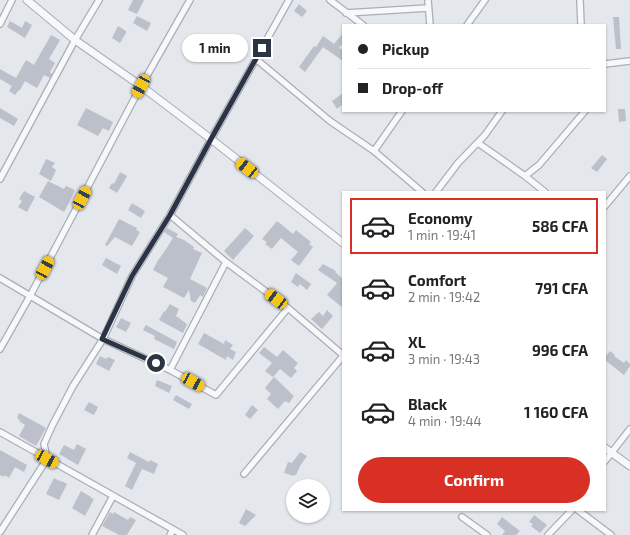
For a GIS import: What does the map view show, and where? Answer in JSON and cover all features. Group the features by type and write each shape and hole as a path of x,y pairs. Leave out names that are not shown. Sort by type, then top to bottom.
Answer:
{"street":[{"path":"0,24 12,0"},
{"path":"27,0 75,40 141,86 211,139 342,242"},
{"path":"0,179 75,40 99,0"},
{"path":"0,349 30,296 141,86 190,0"},
{"path":"0,532 47,459 44,444 52,426 102,339 132,276 170,215 289,0"},
{"path":"330,0 362,24"},
{"path":"428,0 430,24"},
{"path":"468,24 485,0"},
{"path":"580,0 581,24"},
{"path":"346,13 428,8"},
{"path":"256,59 330,121 374,151 421,191"},
{"path":"606,64 630,61"},
{"path":"374,151 401,112"},
{"path":"437,191 458,163 478,143 501,112"},
{"path":"525,176 539,166 585,112"},
{"path":"478,143 544,191"},
{"path":"606,205 630,176"},
{"path":"170,215 226,262 288,308 342,355"},
{"path":"170,370 226,262"},
{"path":"0,278 102,339 170,370 216,395 288,308"},
{"path":"244,474 342,357"},
{"path":"630,429 608,450 630,466"},
{"path":"0,432 113,496 171,532 183,535"},
{"path":"92,535 113,496"},
{"path":"548,535 571,511"},
{"path":"579,511 612,535"},
{"path":"462,517 487,535"}],"building":[{"path":"133,0 144,0 137,14 128,10"},
{"path":"299,4 307,11 302,17 294,11"},
{"path":"137,16 151,23 147,31 133,23"},
{"path":"613,17 619,17 621,49 616,49"},
{"path":"10,21 22,28 25,21 32,25 25,38 7,27"},
{"path":"118,26 126,31 120,43 112,38"},
{"path":"342,34 342,44 339,48 342,50 342,60 323,47 305,72 299,67 323,36 334,44"},
{"path":"51,35 60,40 49,59 55,63 50,72 52,74 50,78 44,75 37,88 25,81 15,95 9,91 12,86 0,79 0,69 16,78 26,60 34,65"},
{"path":"342,94 342,105 337,109 332,101"},
{"path":"0,108 18,119 14,126 0,118"},
{"path":"86,108 113,122 109,131 103,128 98,136 77,125"},
{"path":"618,109 625,109 626,121 619,122"},
{"path":"602,155 607,159 597,172 591,168"},
{"path":"46,159 55,163 52,167 56,170 51,181 39,174"},
{"path":"120,172 127,176 117,193 109,188 112,183 114,184"},
{"path":"48,181 64,189 66,186 75,190 64,212 39,197"},
{"path":"24,191 35,197 27,212 18,207 22,201 19,199"},
{"path":"132,203 145,211 141,218 128,210"},
{"path":"119,219 137,228 136,230 140,232 132,246 115,237 107,246 105,245"},
{"path":"277,221 293,234 296,230 311,242 309,244 313,247 299,266 291,260 298,252 281,238 272,249 265,244 267,242 262,239"},
{"path":"167,228 178,234 176,237 184,240 194,247 193,249 202,253 190,279 207,288 203,297 200,295 195,303 191,301 189,290 184,298 163,287 168,278 153,270 173,238 164,232"},
{"path":"245,228 254,236 233,260 224,251"},
{"path":"106,258 121,266 117,274 102,265"},
{"path":"323,264 336,271 335,272 342,278 342,307 327,295 337,283 318,270"},
{"path":"296,273 311,284 307,290 300,284 298,287 291,282"},
{"path":"170,304 179,309 176,316 187,324 183,333 159,320"},
{"path":"327,310 333,316 322,329 311,319 319,312 323,316"},
{"path":"121,318 131,323 126,332 116,327"},
{"path":"146,325 177,342 174,349 154,339 155,336 143,330"},
{"path":"204,333 224,344 225,340 233,345 230,349 236,352 233,360 227,356 226,360 198,344"},
{"path":"264,347 277,357 283,350 298,363 294,368 297,371 291,378 280,369 273,377 265,371 272,363 259,353"},
{"path":"610,351 624,363 626,360 630,364 624,375 606,361 606,356"},
{"path":"100,356 106,359 108,357 115,360 109,371 96,364"},
{"path":"274,377 294,396 289,403 285,401 278,409 267,399 271,394 265,388"},
{"path":"157,380 172,386 169,393 155,386"},
{"path":"176,395 192,404 189,409 173,400"},
{"path":"89,402 98,407 94,415 84,410"},
{"path":"252,405 258,410 250,419 245,415"},
{"path":"19,413 46,428 36,446 19,436 25,425 17,418"},
{"path":"77,444 86,449 78,465 59,454 64,445 74,450"},
{"path":"0,450 27,465 24,472 15,467 9,478 5,475 4,477 0,475"},
{"path":"130,452 149,462 150,460 158,464 154,474 142,469 132,490 125,486 136,463 127,458"},
{"path":"300,452 307,456 296,475 294,476 284,473 288,462 292,463"},
{"path":"54,478 67,484 59,500 46,494"},
{"path":"81,491 94,499 85,516 72,508"},
{"path":"246,509 256,515 245,526 239,523"},
{"path":"110,512 113,514 114,512 128,520 130,517 136,520 127,535 119,535 102,526"},
{"path":"534,515 547,525 540,533 531,526 533,524 529,522"},
{"path":"502,517 520,531 516,535 502,535 505,531 497,524"}],"route":[{"path":"156,363 102,339 132,276 170,215 262,48"}]}
